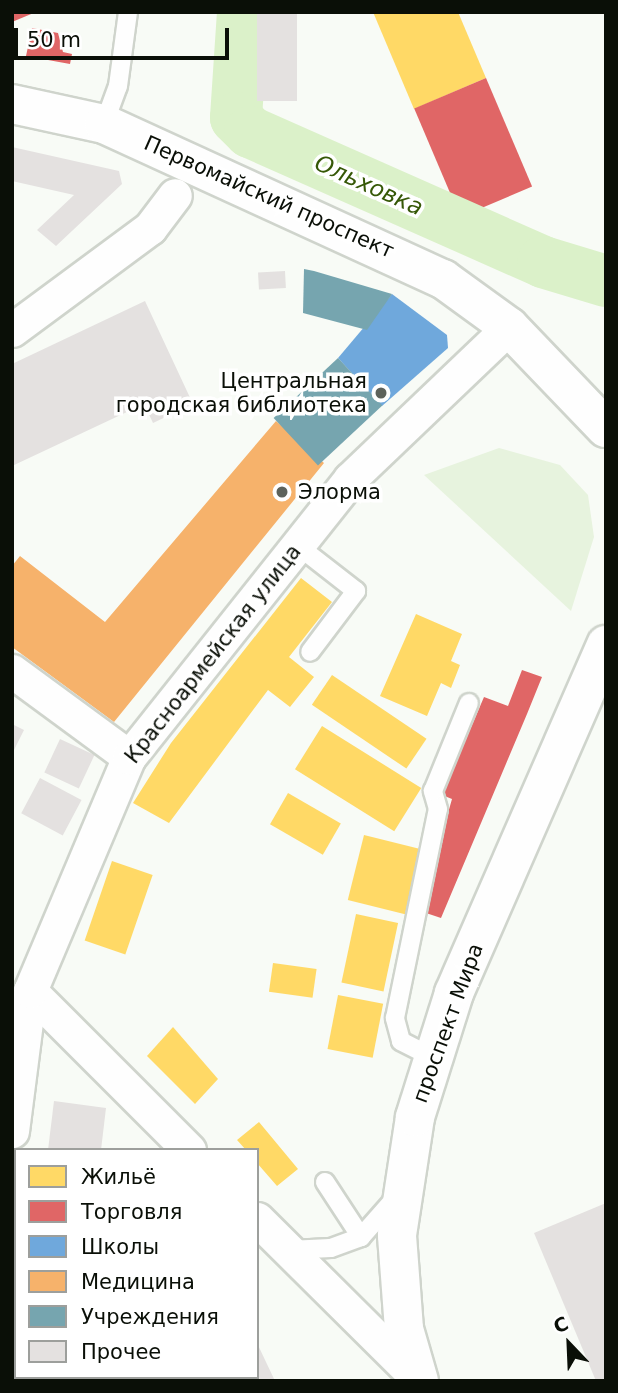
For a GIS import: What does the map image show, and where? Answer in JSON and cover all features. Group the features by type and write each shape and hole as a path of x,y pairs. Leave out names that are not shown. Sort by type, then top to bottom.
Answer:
{"street":[{"name":"Первомайский проспект","path":"12,104 104,124 405,259 483,304 509,327"},
{"path":"12,330 150,228 175,195"},
{"path":"509,327 606,428"},
{"name":"Красноармейская улица","path":"12,1130 30,991 130,757 350,479 509,327"},
{"name":"проспект Мира","path":"419,1381 398,1285 400,1184 432,1057 606,645"},
{"path":"12,671 130,757"},
{"path":"30,991 187,1148"},
{"path":"259,1221 419,1381"}],"lane":[{"path":"104,124 118,86 128,12"},
{"path":"297,545 356,591 310,652"},
{"path":"432,1057 401,1041 395,1018 438,809 433,791 468,703"},
{"path":"325,1182 361,1237"},
{"path":"288,1250 331,1248 361,1237 385,1218 400,1184"}],"green space":[{"path":"499,448 560,465 588,495 594,537 571,611 424,475"}],"building: Жильё":[{"path":"373,12 458,12 486,78 414,109"},
{"path":"301,578 332,602 289,657 314,677 290,707 268,690 169,823 133,803 171,743"},
{"path":"416,614 462,634 451,661 460,665 451,688 441,683 427,716 380,696"},
{"path":"332,675 427,739 406,769 312,705"},
{"path":"322,726 421,788 394,831 295,769"},
{"path":"288,793 341,824 323,855 270,824"},
{"path":"364,835 421,849 405,914 348,900"},
{"path":"112,861 153,875 125,954 85,940"},
{"path":"356,914 398,923 384,991 341,982"},
{"path":"273,963 317,969 313,998 269,992"},
{"path":"338,995 383,1004 373,1058 328,1049"},
{"path":"173,1027 218,1079 195,1104 147,1056"},
{"path":"259,1122 298,1169 277,1186 259,1165 259,1148 244,1148 237,1140"}],"building: Торговля":[{"path":"12,12 36,12 12,22"},
{"path":"32,28 58,33 63,52 72,54 70,64 26,56"},
{"path":"486,78 532,187 460,217 414,108"},
{"path":"522,670 542,677 441,918 420,911 452,799 442,795 484,697 508,706"}],"building: Школы":[{"path":"392,294 447,335 448,348 382,406 338,358"}],"building: Медицина":[{"path":"276,421 324,463 114,722 12,647 12,566 20,556 105,622"}],"building: Учреждения":[{"path":"304,269 392,294 367,330 303,313"},
{"path":"338,358 382,406 318,466 274,418"}],"building: Прочее":[{"path":"257,12 297,12 297,101 257,101"},
{"path":"12,147 119,171 122,184 56,246 37,230 74,195 12,181"},
{"path":"285,271 286,288 259,289 258,272"},
{"path":"145,301 193,404 153,423 144,404 12,466 12,364"},
{"path":"12,724 24,730 12,754"},
{"path":"60,739 94,755 79,789 44,773"},
{"path":"40,778 81,800 63,835 21,813"},
{"path":"54,1101 106,1108 101,1148 48,1148"},
{"path":"606,1203 606,1381 596,1381 534,1233"},
{"path":"14,1306 14,1379 51,1381 12,1381"},
{"path":"259,1347 275,1381 226,1381 259,1379"}],"waterway":[{"name":"Ольховка","path":"243,12 236,118 250,132 543,262 606,281"}],"place":[{"name":"Центральная городская библиотека","path":"381,393"},
{"name":"Элорма","path":"282,492"}]}
